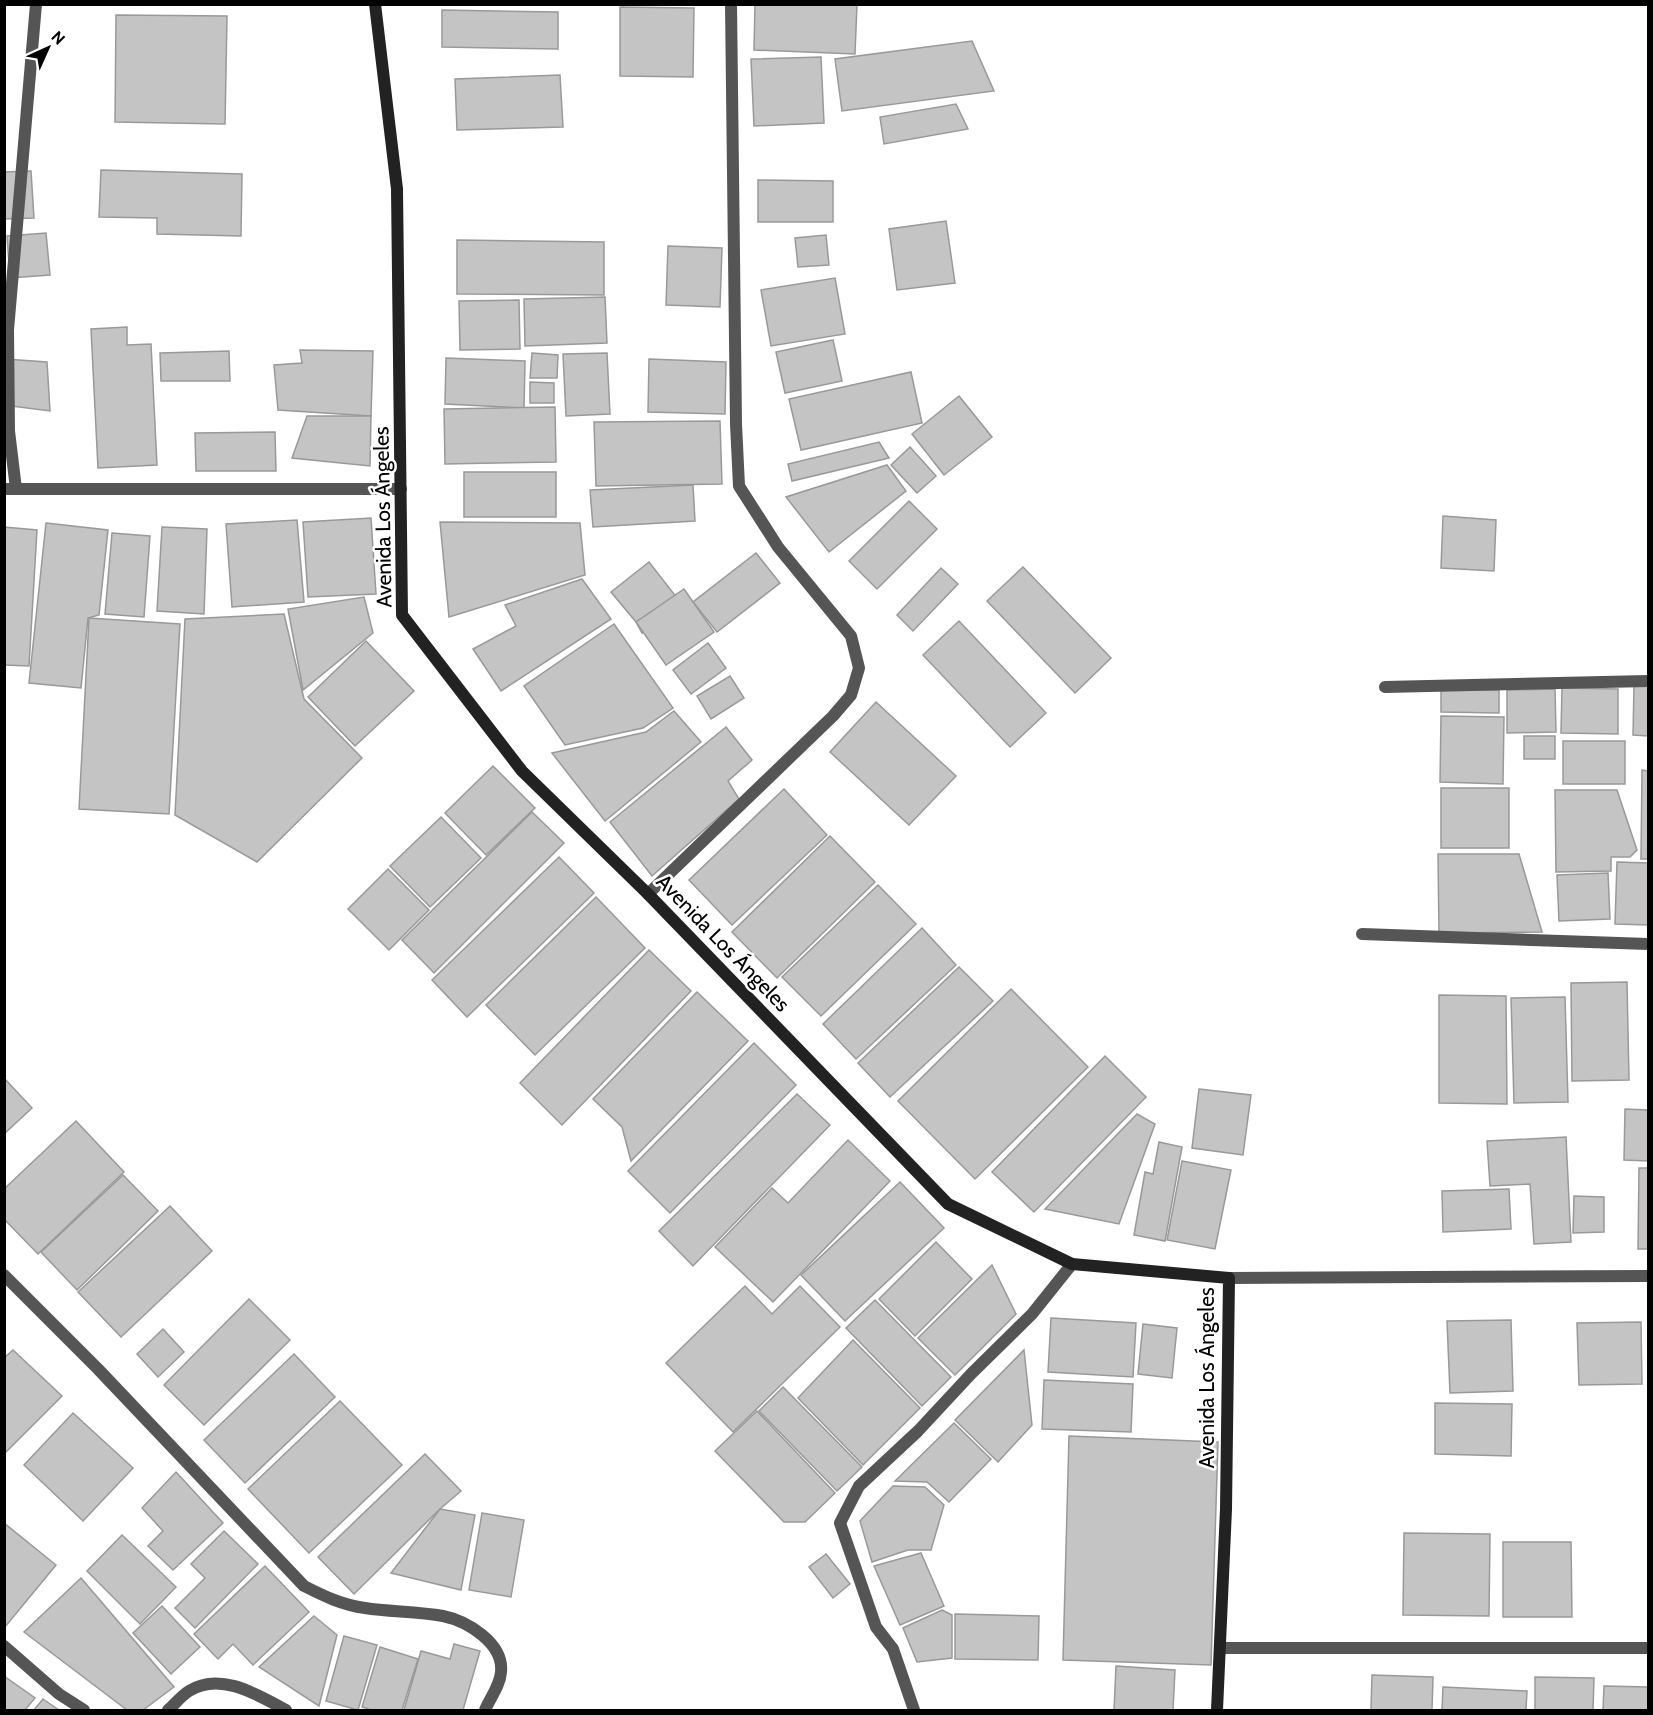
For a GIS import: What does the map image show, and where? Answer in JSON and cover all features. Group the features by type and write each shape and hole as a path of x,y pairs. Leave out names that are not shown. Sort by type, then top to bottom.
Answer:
{"street":[{"path":"36,4 8,330 10,489 401,489"},
{"name":"Avenida Los Ángeles","path":"375,4 397,189 402,615 522,771 648,894 948,1204 1072,1264 1229,1278 1226,1509 1217,1710"},
{"path":"648,894 832,716 851,694 859,668 851,636 778,547 739,486 736,424 731,4"},
{"path":"1385,687 1648,681"},
{"path":"1362,934 1648,944"},
{"path":"914,1710 893,1649 876,1627 840,1523 859,1486 918,1431 971,1374 1032,1314 1072,1264"},
{"path":"4,1275 99,1369 304,1586 333,1601 363,1608 444,1616 482,1633 498,1653 501,1671 497,1687 486,1710"},
{"path":"1229,1278 1648,1276"},
{"path":"4,1646 59,1694 84,1710"},
{"path":"1220,1647 1648,1648"},
{"path":"168,1710 189,1691 207,1683 226,1683 286,1710"}],"building":[{"path":"755,4 857,4 855,54 754,50"},
{"path":"620,7 694,8 693,77 620,76"},
{"path":"442,10 558,12 558,49 442,47"},
{"path":"116,15 227,16 225,124 115,122"},
{"path":"972,41 994,91 842,111 835,59"},
{"path":"821,57 824,123 754,126 751,59"},
{"path":"560,75 563,127 457,130 455,79"},
{"path":"956,104 968,129 884,144 880,117"},
{"path":"101,170 242,174 241,236 157,234 157,218 99,217"},
{"path":"31,171 34,218 4,219 4,172"},
{"path":"758,180 833,181 833,222 758,222"},
{"path":"946,221 955,283 897,290 889,229"},
{"path":"46,233 50,275 10,278 7,236"},
{"path":"826,235 829,265 798,267 795,238"},
{"path":"457,240 604,242 604,295 457,294"},
{"path":"668,246 722,248 720,307 666,305"},
{"path":"835,278 845,334 771,346 761,290"},
{"path":"605,297 607,343 525,346 524,299"},
{"path":"519,300 520,349 460,350 459,301"},
{"path":"127,327 127,345 151,344 157,465 98,468 91,329"},
{"path":"833,340 842,381 785,393 776,352"},
{"path":"300,350 373,351 371,416 278,410 274,365 302,363"},
{"path":"229,351 230,381 161,381 160,353"},
{"path":"532,353 558,355 557,378 530,378"},
{"path":"607,353 610,414 566,416 563,354"},
{"path":"446,358 525,361 524,408 445,404"},
{"path":"5,359 47,362 50,411 4,405"},
{"path":"649,359 726,362 725,414 648,412"},
{"path":"911,372 922,423 801,450 789,399"},
{"path":"530,382 554,383 554,403 530,403"},
{"path":"959,396 992,437 944,475 912,434"},
{"path":"555,407 556,462 445,464 444,409"},
{"path":"307,416 371,416 370,466 292,458"},
{"path":"720,421 722,484 596,486 594,422"},
{"path":"275,432 276,471 196,471 195,433"},
{"path":"879,442 889,458 792,481 788,464"},
{"path":"910,447 936,476 917,493 891,465"},
{"path":"887,465 906,491 829,552 786,497"},
{"path":"464,472 556,472 556,517 464,517"},
{"path":"693,485 695,521 593,527 590,490"},
{"path":"909,501 937,529 877,589 849,561"},
{"path":"1443,516 1496,520 1494,571 1441,568"},
{"path":"371,518 376,594 308,597 303,522"},
{"path":"297,520 304,602 232,607 226,524"},
{"path":"440,522 580,523 585,575 449,617"},
{"path":"46,523 108,530 99,615 88,618 81,688 29,683"},
{"path":"4,527 37,530 29,666 4,665"},
{"path":"162,527 207,529 204,614 157,611"},
{"path":"112,533 150,536 144,617 105,614"},
{"path":"756,553 780,583 717,632 693,602"},
{"path":"649,562 681,603 642,633 636,622 611,592"},
{"path":"1023,567 1111,658 1075,693 987,601"},
{"path":"941,568 958,584 913,631 897,615"},
{"path":"582,579 611,619 501,691 473,649 516,626 505,605"},
{"path":"684,589 714,632 666,665 636,622"},
{"path":"364,597 373,633 303,690 288,609"},
{"path":"284,614 304,699 362,758 257,862 175,815 185,619"},
{"path":"89,618 180,624 169,814 79,809"},
{"path":"959,621 1046,713 1010,747 923,655"},
{"path":"614,624 673,708 643,728 565,745 524,686"},
{"path":"366,641 414,691 355,746 308,697"},
{"path":"708,643 726,668 691,694 673,670"},
{"path":"730,676 744,698 711,719 697,696"},
{"path":"1634,686 1648,686 1648,736 1633,735"},
{"path":"1562,688 1618,689 1618,734 1561,733"},
{"path":"1555,689 1556,732 1507,733 1507,690"},
{"path":"1441,690 1499,690 1499,713 1441,712"},
{"path":"876,702 956,776 909,825 830,752"},
{"path":"674,711 701,742 605,821 552,753 646,732"},
{"path":"1441,716 1504,717 1503,784 1440,782"},
{"path":"726,727 752,760 728,781 739,799 652,876 610,822"},
{"path":"1524,736 1555,736 1555,759 1524,759"},
{"path":"1563,741 1625,741 1625,784 1563,784"},
{"path":"493,766 535,808 486,855 445,813"},
{"path":"1642,770 1648,771 1648,859 1641,859"},
{"path":"1441,788 1509,788 1509,848 1441,848"},
{"path":"784,789 827,835 732,925 689,880"},
{"path":"1555,790 1617,790 1637,850 1630,857 1611,857 1611,871 1556,872"},
{"path":"532,812 564,843 434,973 402,940"},
{"path":"441,817 481,858 430,907 390,866"},
{"path":"830,836 875,882 777,978 732,932"},
{"path":"1438,854 1519,854 1542,932 1439,933"},
{"path":"559,857 594,893 467,1017 432,980"},
{"path":"1617,862 1648,863 1648,925 1615,924"},
{"path":"388,869 429,910 389,950 348,909"},
{"path":"1608,873 1610,919 1559,921 1557,875"},
{"path":"878,885 916,924 821,1016 782,977"},
{"path":"596,897 645,948 535,1055 486,1005"},
{"path":"922,928 956,965 856,1059 823,1024"},
{"path":"649,950 691,991 562,1125 520,1083"},
{"path":"959,967 993,1001 890,1097 858,1063"},
{"path":"1627,982 1629,1080 1572,1081 1571,983"},
{"path":"1011,989 1088,1067 975,1179 898,1101"},
{"path":"697,992 748,1041 631,1161 622,1127 593,1099"},
{"path":"1439,995 1506,996 1507,1104 1439,1103"},
{"path":"1565,997 1568,1102 1514,1103 1511,998"},
{"path":"754,1043 796,1085 670,1213 628,1171"},
{"path":"1105,1056 1146,1097 1034,1212 992,1172"},
{"path":"4,1078 32,1108 4,1134"},
{"path":"1199,1089 1251,1095 1243,1155 1192,1148"},
{"path":"797,1094 830,1125 693,1266 659,1231"},
{"path":"1625,1109 1648,1110 1648,1161 1624,1160"},
{"path":"1137,1114 1155,1124 1119,1224 1045,1209"},
{"path":"76,1121 124,1172 38,1254 4,1219 4,1189"},
{"path":"1566,1137 1571,1242 1534,1244 1530,1184 1490,1186 1487,1141"},
{"path":"848,1140 890,1181 773,1302 715,1247 772,1188 788,1203"},
{"path":"1159,1142 1182,1147 1165,1241 1134,1235 1145,1172 1153,1174"},
{"path":"1182,1161 1231,1170 1215,1249 1167,1240"},
{"path":"1639,1168 1648,1168 1648,1249 1638,1249"},
{"path":"123,1175 158,1211 77,1290 41,1252"},
{"path":"900,1182 944,1228 845,1321 801,1275"},
{"path":"1509,1189 1511,1229 1443,1232 1442,1191"},
{"path":"1574,1196 1604,1197 1604,1232 1573,1233"},
{"path":"170,1206 212,1251 121,1337 78,1292"},
{"path":"936,1242 972,1279 915,1336 879,1299"},
{"path":"992,1265 1016,1314 955,1375 918,1338"},
{"path":"745,1286 772,1314 800,1286 840,1327 733,1432 666,1363"},
{"path":"249,1299 290,1340 204,1425 164,1385"},
{"path":"875,1300 951,1377 922,1406 846,1328"},
{"path":"1051,1318 1136,1323 1133,1377 1048,1372"},
{"path":"1511,1320 1513,1391 1450,1393 1447,1321"},
{"path":"1641,1322 1642,1384 1579,1385 1577,1323"},
{"path":"1143,1324 1177,1328 1172,1378 1138,1374"},
{"path":"163,1329 184,1352 158,1377 137,1354"},
{"path":"853,1340 920,1408 863,1465 798,1398"},
{"path":"13,1350 62,1396 4,1454 4,1358"},
{"path":"1024,1350 1032,1425 998,1462 955,1420"},
{"path":"294,1354 335,1397 245,1483 204,1440"},
{"path":"1044,1380 1133,1384 1131,1432 1042,1429"},
{"path":"783,1387 862,1467 837,1491 759,1411"},
{"path":"340,1401 402,1465 309,1553 248,1489"},
{"path":"1435,1403 1512,1404 1511,1456 1435,1454"},
{"path":"757,1411 835,1493 805,1522 784,1522 715,1451"},
{"path":"73,1413 133,1468 83,1521 24,1465"},
{"path":"954,1423 991,1459 949,1502 927,1482 895,1481"},
{"path":"1069,1436 1218,1442 1211,1665 1063,1660"},
{"path":"425,1454 461,1491 354,1594 318,1557"},
{"path":"176,1472 223,1523 173,1570 148,1546 163,1531 142,1508"},
{"path":"893,1486 925,1487 944,1505 931,1550 908,1550 872,1562 860,1521"},
{"path":"440,1509 475,1515 461,1590 391,1573"},
{"path":"482,1513 524,1520 511,1597 469,1590"},
{"path":"4,1523 56,1565 5,1627 4,1626"},
{"path":"224,1531 258,1564 195,1628 175,1608 205,1578 191,1564"},
{"path":"1404,1533 1490,1534 1489,1616 1403,1615"},
{"path":"122,1535 176,1587 140,1624 87,1571"},
{"path":"1503,1542 1571,1542 1572,1617 1503,1617"},
{"path":"921,1553 944,1606 900,1625 874,1566"},
{"path":"826,1554 850,1584 833,1598 809,1567"},
{"path":"265,1566 309,1612 253,1665 233,1644 218,1659 194,1634"},
{"path":"81,1578 174,1687 143,1710 127,1710 24,1632"},
{"path":"162,1606 200,1647 171,1674 133,1633"},
{"path":"942,1610 952,1615 952,1658 917,1662 903,1628"},
{"path":"955,1614 1039,1616 1038,1660 955,1659"},
{"path":"314,1616 337,1635 319,1706 259,1667"},
{"path":"344,1636 377,1645 358,1710 326,1701"},
{"path":"454,1644 480,1651 463,1710 404,1710 421,1651 450,1659"},
{"path":"380,1647 418,1659 402,1710 372,1710 362,1707"},
{"path":"1116,1666 1175,1670 1173,1710 1114,1710"},
{"path":"1372,1675 1433,1677 1432,1710 1371,1710"},
{"path":"4,1676 35,1698 25,1710 4,1710"},
{"path":"1535,1677 1594,1678 1593,1710 1535,1710"},
{"path":"1604,1686 1648,1687 1648,1710 1603,1710"},
{"path":"1443,1687 1527,1691 1526,1710 1442,1710"},
{"path":"43,1699 59,1710 34,1710"}]}
